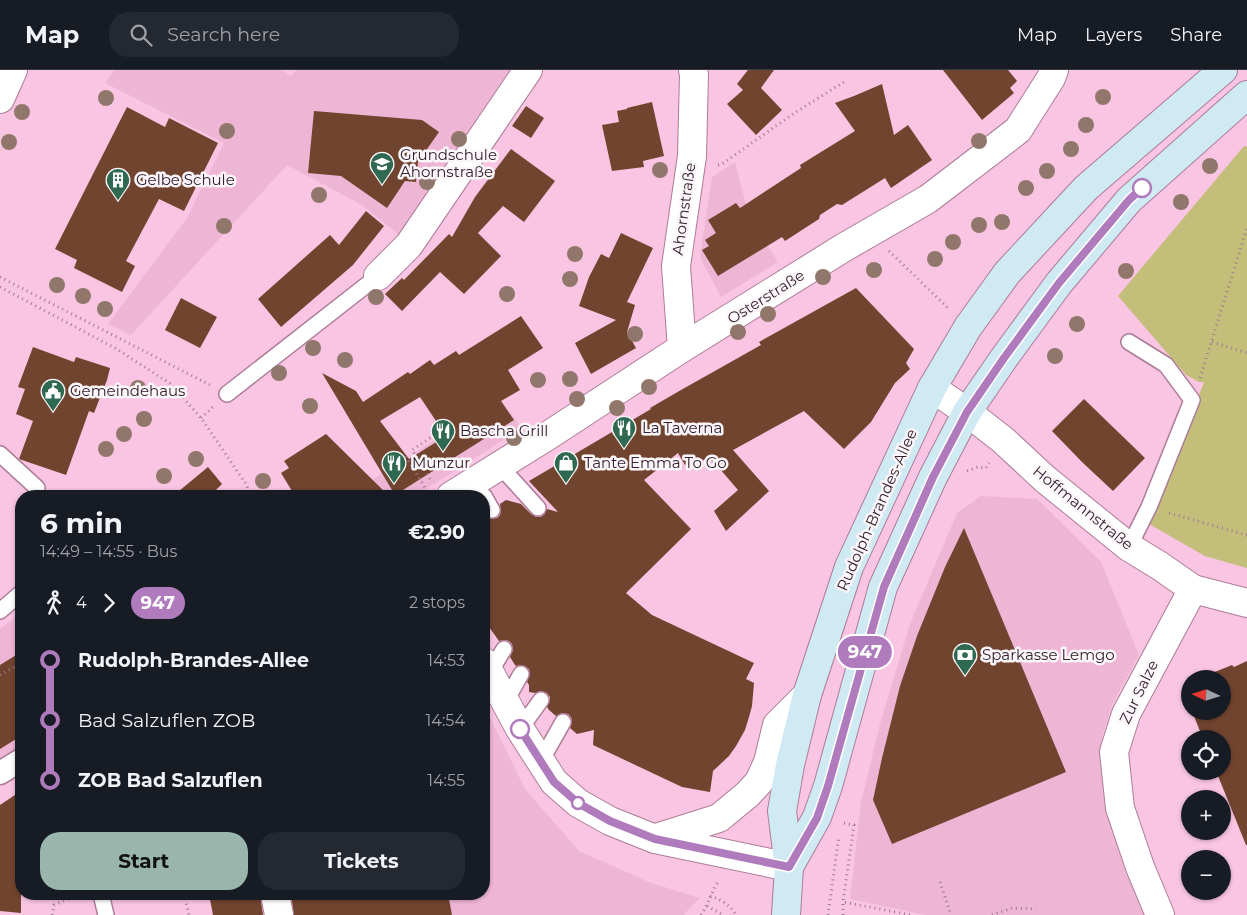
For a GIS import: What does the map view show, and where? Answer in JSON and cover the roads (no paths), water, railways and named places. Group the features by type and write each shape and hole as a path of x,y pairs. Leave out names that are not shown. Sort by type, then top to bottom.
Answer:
{"main road":[{"name":"Rudolph-Brandes-Allee","path":"786,915 789,867 782,810 806,695 849,567 932,388 968,327 1007,273 1086,188 1216,72"},
{"path":"789,867 817,818 828,786 884,587 933,477 967,412 1059,283 1129,200 1247,95"}],"street":[{"path":"0,99 14,70"},
{"path":"378,276 409,245 528,70"},
{"name":"Ahornstraße","path":"682,348 676,266 692,156 693,70"},
{"name":"Osterstraße","path":"482,490 500,466 682,348 843,248 928,200 1018,130 1054,70"},
{"name":"Hoffmannstraße","path":"932,388 1003,440 1045,479 1129,547 1192,589 1247,603"},
{"name":"Zur Salze","path":"1160,915 1140,867 1120,808 1114,752 1126,714 1192,589"},
{"path":"492,661 506,701 520,729 554,782 578,803 610,821 655,839 789,867"},
{"path":"655,839 719,818 748,794 759,782 768,762 777,725 806,695"},
{"path":"0,773 15,764"},
{"path":"276,900 279,915"}],"lane":[{"path":"227,394 378,276"},
{"path":"1129,342 1166,365 1192,400 1149,507 1129,547"},
{"path":"0,454 37,488 37,490"},
{"path":"500,466 538,508"},
{"path":"0,612 15,598"},
{"path":"506,701 521,674"},
{"path":"520,729 541,700"},
{"path":"541,761 563,722"},
{"path":"102,900 106,915"}],"place":[{"name":"Grundschule Ahornstraße","path":"382,185"},
{"name":"Gelbe Schule","path":"118,201"},
{"name":"Gemeindehaus","path":"53,412"},
{"name":"La Taverna","path":"624,449"},
{"name":"Bascha Grill","path":"443,452"},
{"name":"Munzur","path":"394,484"},
{"name":"Tante Emma To Go","path":"566,484"},
{"name":"Sparkasse Lemgo","path":"965,676"}]}
